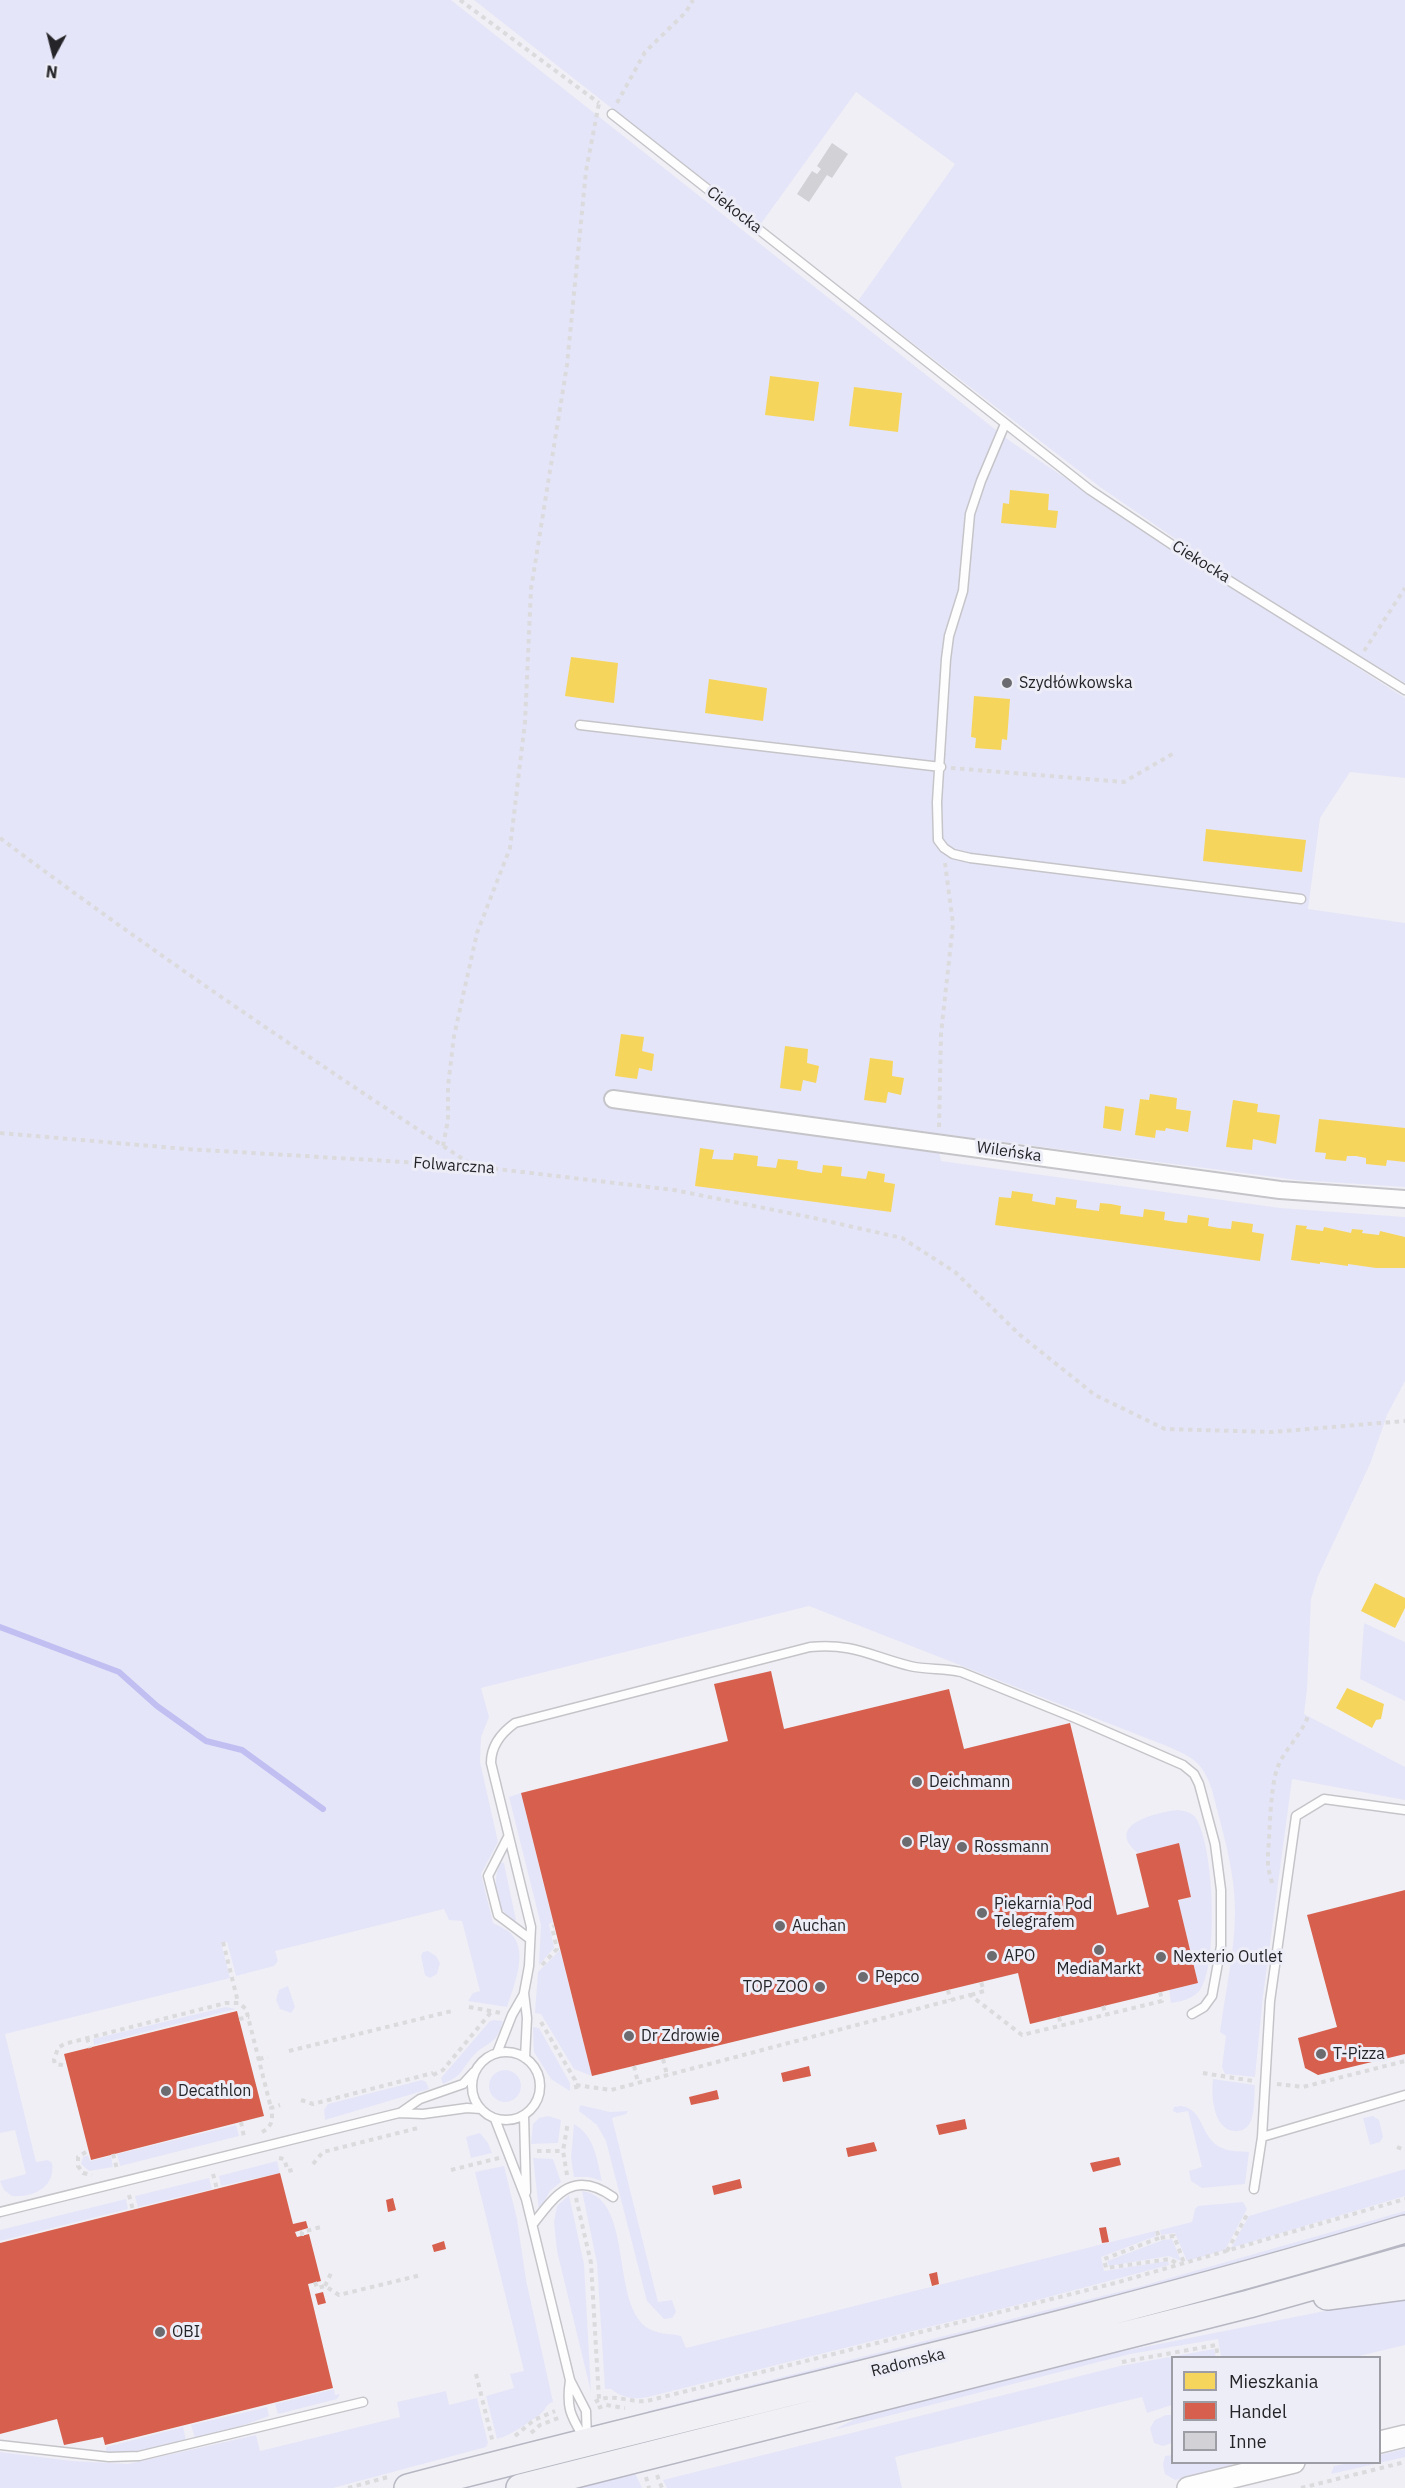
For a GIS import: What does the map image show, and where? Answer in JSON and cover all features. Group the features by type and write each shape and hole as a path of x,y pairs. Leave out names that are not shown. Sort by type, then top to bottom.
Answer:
{"main road":[{"name":"Radomska","path":"520,2488 590,2456 1405,2229"},
{"name":"Radomska","path":"408,2488 590,2456 1249,2304 1405,2260"},
{"path":"1249,2304 1405,2286"}],"street":[{"name":"Wileńska","path":"613,1099 1280,1190 1405,1199"},
{"path":"1381,2442 1405,2436"},
{"path":"1201,2486 1290,2464"}],"lane":[{"name":"Ciekocka","path":"612,114 1090,490 1184,552 1405,690"},
{"path":"1005,424 970,514 963,591 949,636 938,840 944,848 954,854 970,858 1301,899"},
{"path":"580,726 941,767"},
{"path":"525,2058 524,1993 531,1927 491,1763 491,1753 504,1731 515,1724 810,1647 832,1645 855,1648 907,1665 961,1672 1183,1765 1194,1774 1199,1784 1215,1844 1221,1890 1221,1946 1212,1996 1204,2007 1192,2014"},
{"path":"1254,2189 1262,2137 1270,2001 1296,1816 1324,1799 1405,1810"},
{"path":"508,1837 488,1876 498,1916 530,1939"},
{"path":"497,2053 512,2015 524,1993"},
{"path":"399,2113 420,2099 463,2084 484,2060 497,2053 512,2052 525,2058 535,2068 540,2089 536,2102 524,2115 510,2120 495,2119 481,2109 472,2094 475,2072"},
{"path":"1262,2137 1405,2095"},
{"path":"0,2212 399,2113 423,2114 467,2108 481,2109"},
{"path":"524,2115 526,2199"},
{"path":"495,2119 526,2199 570,2380 586,2412 590,2456"},
{"path":"533,2224 554,2197 572,2186 587,2184 613,2196"},
{"path":"570,2380 568,2395 570,2415 590,2456"},
{"path":"0,2445 109,2457 139,2456 363,2402"}],"path":[{"path":"460,0 612,114 645,51 686,12 693,0"},
{"path":"443,1146 448,1120 448,1086 454,1036 477,933 510,848 525,722 531,588 567,364 586,171 599,103"},
{"path":"1358,660 1405,588"},
{"path":"941,767 1124,782 1176,752"},
{"path":"0,838 89,905 472,1166"},
{"path":"940,1143 941,1034 953,924 944,848"},
{"name":"Folwarczna","path":"0,1133 186,1149 472,1166 674,1190 902,1238 955,1272 1020,1335 1095,1395 1165,1429 1273,1432 1405,1421"},
{"path":"1283,1911 1268,1867 1275,1779 1283,1757 1302,1731 1308,1716"},
{"path":"526,1982 557,1949 552,1927 554,1926"},
{"path":"223,1942 238,2002"},
{"path":"576,2085 611,2090 984,1991 981,1982"},
{"path":"948,1990 950,2000"},
{"path":"970,1995 1022,2035 1162,2001 1160,1992"},
{"path":"63,2065 55,2064 58,2048 87,2038 225,2003 238,2002 244,2005 249,2017 273,2121 269,2128 261,2133 233,2140"},
{"path":"1103,2006 1106,2015"},
{"path":"469,2007 505,2014"},
{"path":"289,2052 452,2011"},
{"path":"301,2100 313,2104 443,2070 492,2011"},
{"path":"239,2019 249,2017"},
{"path":"1059,2017 1061,2026"},
{"path":"534,2019 539,2019 576,2085 577,2092"},
{"path":"87,2038 90,2048"},
{"path":"259,2059 268,2057"},
{"path":"663,2059 667,2075"},
{"path":"1275,2084 1303,2087 1405,2061"},
{"path":"634,2066 638,2083"},
{"path":"433,2073 434,2080"},
{"path":"1203,2073 1246,2080"},
{"path":"271,2108 280,2105"},
{"path":"241,2122 244,2137"},
{"path":"568,2122 563,2151 568,2179"},
{"path":"313,2164 324,2151 426,2126"},
{"path":"1397,2147 1405,2150"},
{"path":"532,2151 563,2151"},
{"path":"86,2152 76,2158 78,2166 83,2173 93,2175 101,2173"},
{"path":"451,2170 500,2158 497,2152"},
{"path":"113,2154 117,2169"},
{"path":"109,2171 128,2166"},
{"path":"213,2174 217,2189"},
{"path":"575,2193 591,2263 599,2399 608,2396 636,2402 1179,2265 1405,2199"},
{"path":"129,2195 133,2210"},
{"path":"1226,2252 1248,2213"},
{"path":"302,2236 302,2232 321,2227"},
{"path":"1157,2231 1159,2238"},
{"path":"1179,2265 1170,2259 1106,2268 1104,2259 1159,2238 1174,2236 1184,2263"},
{"path":"325,2286 332,2271"},
{"path":"315,2282 317,2288 325,2286 344,2296 421,2275"},
{"path":"1216,2345 1218,2356"},
{"path":"476,2374 493,2442 501,2441"},
{"path":"510,2438 534,2420 555,2411"},
{"path":"1301,2488 1405,2462"}],"shaded area":[{"path":"0,0 451,0 1010,441 1169,547 1405,698 1405,778 1350,772 1320,818 1308,909 1405,923 1405,1187 1297,1180 935,1133 941,1161 1280,1208 1405,1217 1405,1381 1387,1415 1370,1464 1318,1576 1311,1599 1304,1714 1405,1767 1405,1800 1292,1779 1263,1996 1255,2077 1225,2074 1222,2067 1226,2036 1220,2032 1233,1942 1235,1912 1233,1881 1212,1790 1201,1767 1169,1747 809,1606 481,1688 489,1717 481,1737 480,1762 498,1842 481,1874 493,1923 511,1934 517,1943 519,1952 518,1971 507,2007 468,2001 473,1993 480,1991 462,1921 449,1920 444,1909 275,1951 278,1961 274,1966 236,1976 227,1942 221,1943 230,1978 5,2034 36,2162 48,2160 52,2163 52,2171 47,2185 35,2193 12,2196 4,2190 0,2181 26,2174 15,2130 0,2133"},
{"path":"474,0 1405,0 1405,683 1238,582 1100,487 858,301 955,164 856,92 760,225"},
{"path":"1364,1623 1405,1642 1405,1701 1360,1679"},
{"path":"521,1793 553,1922 549,1924 554,1948 539,1965 541,1925 509,1797"},
{"path":"1178,1810 1193,1815 1201,1831 1210,1876 1212,1930 1206,1976 1200,1990 1191,1998 1171,2003 1169,1990 1198,1983 1178,1901 1191,1897 1178,1844 1138,1853 1129,1843 1127,1835 1130,1828 1147,1817"},
{"path":"500,1862 504,1863 515,1921 508,1917 499,1903 496,1878"},
{"path":"560,1950 592,2076 574,2069 541,2014 535,2013 538,1972"},
{"path":"428,1951 436,1956 440,1963 437,1974 430,1978 425,1975 421,1956 423,1952"},
{"path":"288,1986 295,2007 291,2013 280,2009 276,2000 279,1990"},
{"path":"226,2007 236,2009 94,2045 93,2039"},
{"path":"490,2021 503,2021 494,2039 473,2056 458,2075 443,2084 441,2078"},
{"path":"533,2027 539,2028 570,2083 570,2091 551,2079 534,2052"},
{"path":"505,2070 516,2075 521,2086 516,2097 505,2102 494,2097 489,2086 494,2075"},
{"path":"1213,2079 1255,2085 1252,2119 1243,2130 1227,2129 1218,2118 1213,2102"},
{"path":"422,2080 426,2082 429,2089 325,2120 324,2110 328,2104"},
{"path":"580,2105 610,2112 628,2111 626,2114 612,2118 658,2302 672,2300 676,2312 672,2318 664,2319 647,2301 606,2141 597,2125 579,2111"},
{"path":"1174,2107 1189,2108 1199,2118 1215,2144 1229,2150 1249,2152 1245,2184 1202,2188 1191,2181 1189,2171 1202,2167 1188,2111 1177,2113 1173,2111"},
{"path":"548,2116 561,2120 558,2143 531,2144 533,2124 539,2118"},
{"path":"1373,2116 1379,2120 1383,2137 1380,2142 1370,2145 1363,2118"},
{"path":"574,2124 587,2135 591,2142 602,2181 589,2177 574,2177 571,2158"},
{"path":"236,2125 239,2136 120,2166 117,2154"},
{"path":"480,2133 492,2153 471,2158 466,2137"},
{"path":"88,2155 90,2161 111,2156 113,2167 89,2171 81,2164 83,2157"},
{"path":"533,2158 553,2159 561,2182 550,2191 539,2211"},
{"path":"277,2161 280,2173 221,2186 219,2176"},
{"path":"504,2166 517,2219 526,2280 553,2402 524,2425 497,2439 486,2396 514,2388 510,2374 524,2371 475,2172"},
{"path":"1405,2169 1405,2196 1231,2248 1249,2216"},
{"path":"209,2178 212,2189 138,2207 135,2196"},
{"path":"582,2191 598,2198 609,2211 616,2230 628,2295 635,2313 650,2330 681,2336 686,2348 1155,2231 1156,2236 1101,2257 1104,2271 1168,2261 1169,2265 648,2397 633,2398 611,2389 605,2389 597,2263"},
{"path":"569,2195 584,2264 591,2392 557,2251 554,2222 557,2206"},
{"path":"126,2199 128,2209 0,2241 0,2230"},
{"path":"1243,2202 1247,2209 1225,2250 1187,2261 1175,2233 1161,2235 1160,2230 1192,2222 1198,2206"},
{"path":"1405,2211 1405,2217 1229,2268 646,2416 648,2411 1142,2286"},
{"path":"1172,2239 1181,2261 1169,2256 1109,2266 1107,2261 1163,2240"},
{"path":"1405,2295 1405,2345 1359,2356 1221,2356 1218,2339 1130,2354 833,2430 874,2410 1064,2363"},
{"path":"1214,2349 1216,2356 1175,2356"},
{"path":"1171,2357 1171,2405 1147,2413 1142,2397 895,2457 902,2488 667,2488 663,2480 1120,2366"},
{"path":"334,2389 335,2395 340,2394 337,2399 278,2414 275,2404"},
{"path":"446,2391 449,2405 477,2398 488,2443 486,2447 333,2488 0,2488 0,2452 72,2461 128,2464 256,2435 260,2451 400,2417 397,2402"},
{"path":"267,2407 269,2416 195,2438 191,2425"},
{"path":"1171,2415 1171,2443 1163,2446 1154,2443 1150,2428 1155,2420"},
{"path":"183,2427 186,2440 139,2451 106,2452 106,2447"},
{"path":"1405,2449 1405,2457 1381,2463 1381,2455"},
{"path":"1171,2455 1171,2464 1232,2465 1175,2480 1165,2474 1163,2465 1165,2456"},
{"path":"1344,2464 1375,2464 1331,2474 1334,2466"},
{"path":"634,2471 642,2488 563,2488"}],"building: Mieszkania":[{"path":"770,376 819,382 814,421 765,415"},
{"path":"854,387 902,393 898,432 849,426"},
{"path":"1010,490 1049,494 1048,510 1058,511 1056,528 1001,523 1003,503 1009,504"},
{"path":"571,657 618,663 614,703 565,696"},
{"path":"709,679 767,688 763,721 705,713"},
{"path":"974,696 1010,699 1007,740 1002,739 1001,750 975,748 976,738 971,737"},
{"path":"1206,829 1306,840 1302,872 1203,861"},
{"path":"621,1034 644,1037 642,1051 654,1054 652,1071 639,1068 637,1079 615,1076"},
{"path":"785,1046 808,1049 807,1063 819,1066 816,1083 803,1080 801,1091 780,1088"},
{"path":"870,1058 893,1061 892,1076 904,1078 901,1095 888,1092 886,1103 864,1100"},
{"path":"1150,1094 1177,1098 1176,1109 1191,1111 1188,1132 1166,1128 1165,1131 1156,1130 1155,1138 1135,1135 1140,1099 1149,1100"},
{"path":"1233,1100 1258,1104 1257,1112 1280,1115 1276,1144 1253,1139 1252,1150 1226,1147"},
{"path":"1105,1106 1124,1109 1121,1131 1103,1128"},
{"path":"1319,1119 1405,1128 1405,1162 1387,1160 1386,1166 1366,1164 1366,1158 1356,1156 1347,1156 1346,1161 1325,1159 1326,1153 1315,1152"},
{"path":"700,1148 714,1150 712,1159 733,1160 734,1153 758,1156 757,1166 776,1168 778,1159 798,1161 797,1169 813,1172 822,1173 823,1165 842,1167 841,1176 866,1179 868,1171 885,1174 884,1182 895,1184 891,1212 695,1186"},
{"path":"1012,1191 1033,1194 1032,1201 1055,1205 1056,1197 1077,1200 1076,1208 1099,1211 1100,1203 1121,1206 1120,1214 1143,1217 1144,1209 1165,1212 1164,1220 1176,1222 1187,1223 1188,1215 1209,1218 1208,1226 1219,1228 1231,1229 1232,1221 1253,1224 1252,1232 1264,1234 1260,1261 995,1225 999,1197 1011,1198"},
{"path":"1296,1225 1323,1231 1324,1227 1351,1233 1352,1229 1363,1230 1362,1233 1379,1235 1380,1231 1405,1237 1405,1268 1376,1268 1291,1260"},
{"path":"1375,1583 1405,1598 1405,1608 1395,1628 1361,1611"},
{"path":"1347,1688 1384,1704 1381,1719 1376,1720 1372,1728 1336,1708"}],"building: Handel":[{"path":"771,1671 784,1729 949,1689 964,1749 1070,1723 1117,1915 1149,1907 1136,1854 1179,1843 1191,1897 1178,1900 1198,1983 1030,2024 1018,1973 592,2076 521,1793 728,1741 714,1684"},
{"path":"1405,1890 1405,2054 1318,2075 1305,2068 1298,2038 1337,2027 1307,1915"},
{"name":"Decathlon","path":"237,2011 264,2116 91,2160 64,2054"},
{"path":"809,2066 811,2076 783,2082 781,2073"},
{"path":"717,2090 719,2099 691,2105 689,2097"},
{"path":"965,2119 967,2129 939,2135 936,2125"},
{"path":"874,2142 877,2151 848,2157 846,2148"},
{"path":"1119,2157 1121,2165 1093,2172 1090,2163"},
{"name":"OBI","path":"280,2173 293,2224 306,2221 308,2228 295,2232 297,2237 309,2234 321,2281 308,2284 333,2388 105,2445 103,2437 64,2445 57,2419 0,2434 0,2243"},
{"path":"740,2179 742,2188 714,2195 712,2186"},
{"path":"393,2198 396,2210 388,2212 386,2200"},
{"path":"1106,2227 1109,2242 1102,2243 1099,2228"},
{"path":"444,2241 446,2249 434,2252 432,2245"},
{"path":"937,2272 939,2284 932,2286 929,2274"},
{"path":"323,2292 326,2303 318,2305 315,2294"}],"building: Inne":[{"path":"832,143 848,154 832,178 827,175 809,202 797,194 812,171 817,174 821,169 817,166"}],"waterway":[{"path":"0,1627 119,1672 157,1706 206,1741 242,1750 323,1809"}],"place":[{"name":"Szydłówkowska","path":"1007,683"},
{"name":"Deichmann","path":"917,1782"},
{"name":"Play","path":"907,1842"},
{"name":"Rossmann","path":"962,1847"},
{"name":"Piekarnia Pod Telegrafem","path":"982,1913"},
{"name":"Auchan","path":"780,1926"},
{"name":"MediaMarkt","path":"1099,1950"},
{"name":"APO","path":"992,1956"},
{"name":"Nexterio Outlet","path":"1161,1957"},
{"name":"Pepco","path":"863,1977"},
{"name":"TOP ZOO","path":"820,1987"},
{"name":"Dr Zdrowie","path":"629,2036"},
{"name":"T-Pizza","path":"1321,2054"},
{"name":"Decathlon","path":"166,2091"},
{"name":"OBI","path":"160,2332"}]}
